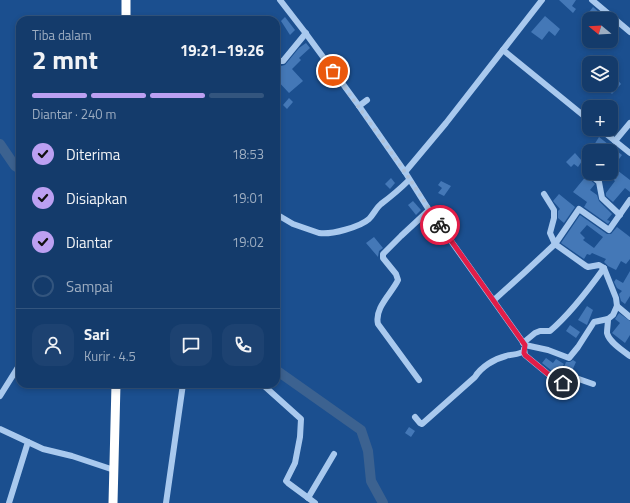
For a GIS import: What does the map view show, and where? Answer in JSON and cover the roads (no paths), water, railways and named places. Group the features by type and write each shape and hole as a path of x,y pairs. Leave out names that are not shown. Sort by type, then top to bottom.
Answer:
{"highway":[{"path":"126,0 126,16"},
{"path":"113,503 116,388"}],"street":[{"path":"280,0 359,106 405,172 429,210 494,300 524,346 525,355 554,379 562,383 573,377 594,384"},
{"path":"405,172 446,123 542,0"},
{"path":"592,0 630,32"},
{"path":"280,61 283,61 306,33"},
{"path":"503,50 582,114"},
{"path":"359,106 367,100"},
{"path":"615,141 630,123"},
{"path":"609,136 630,153"},
{"path":"280,216 293,224 319,234 343,230 363,223 369,219 378,207 397,193 409,180"},
{"path":"597,180 599,182 602,198 620,215"},
{"path":"524,346 548,350 569,358 578,348 594,322 608,319 613,315 617,306 616,298 604,268 600,265 586,266 554,244 550,233 554,218 554,210 544,194"},
{"path":"494,300 526,272 554,244 579,209 608,230 611,229 630,200"},
{"path":"419,380 378,324 377,320 379,312 398,280 396,274 383,258 384,254 429,210"},
{"path":"415,417 422,424 475,377 486,365 503,357 520,354 524,346 535,333 540,331 550,331 558,325 604,268"},
{"path":"617,306 630,317"},
{"path":"608,319 608,336 630,356"},
{"path":"0,396 16,370"},
{"path":"166,503 182,388"},
{"path":"266,388 301,419 300,437 296,457 286,481 315,503"},
{"path":"0,429 43,448 114,470"},
{"path":"10,503 28,442"},
{"path":"308,498 334,454"}],"waterway":[{"path":"0,144 16,167"},
{"path":"280,373 361,430 368,451 371,481 383,503"}]}
